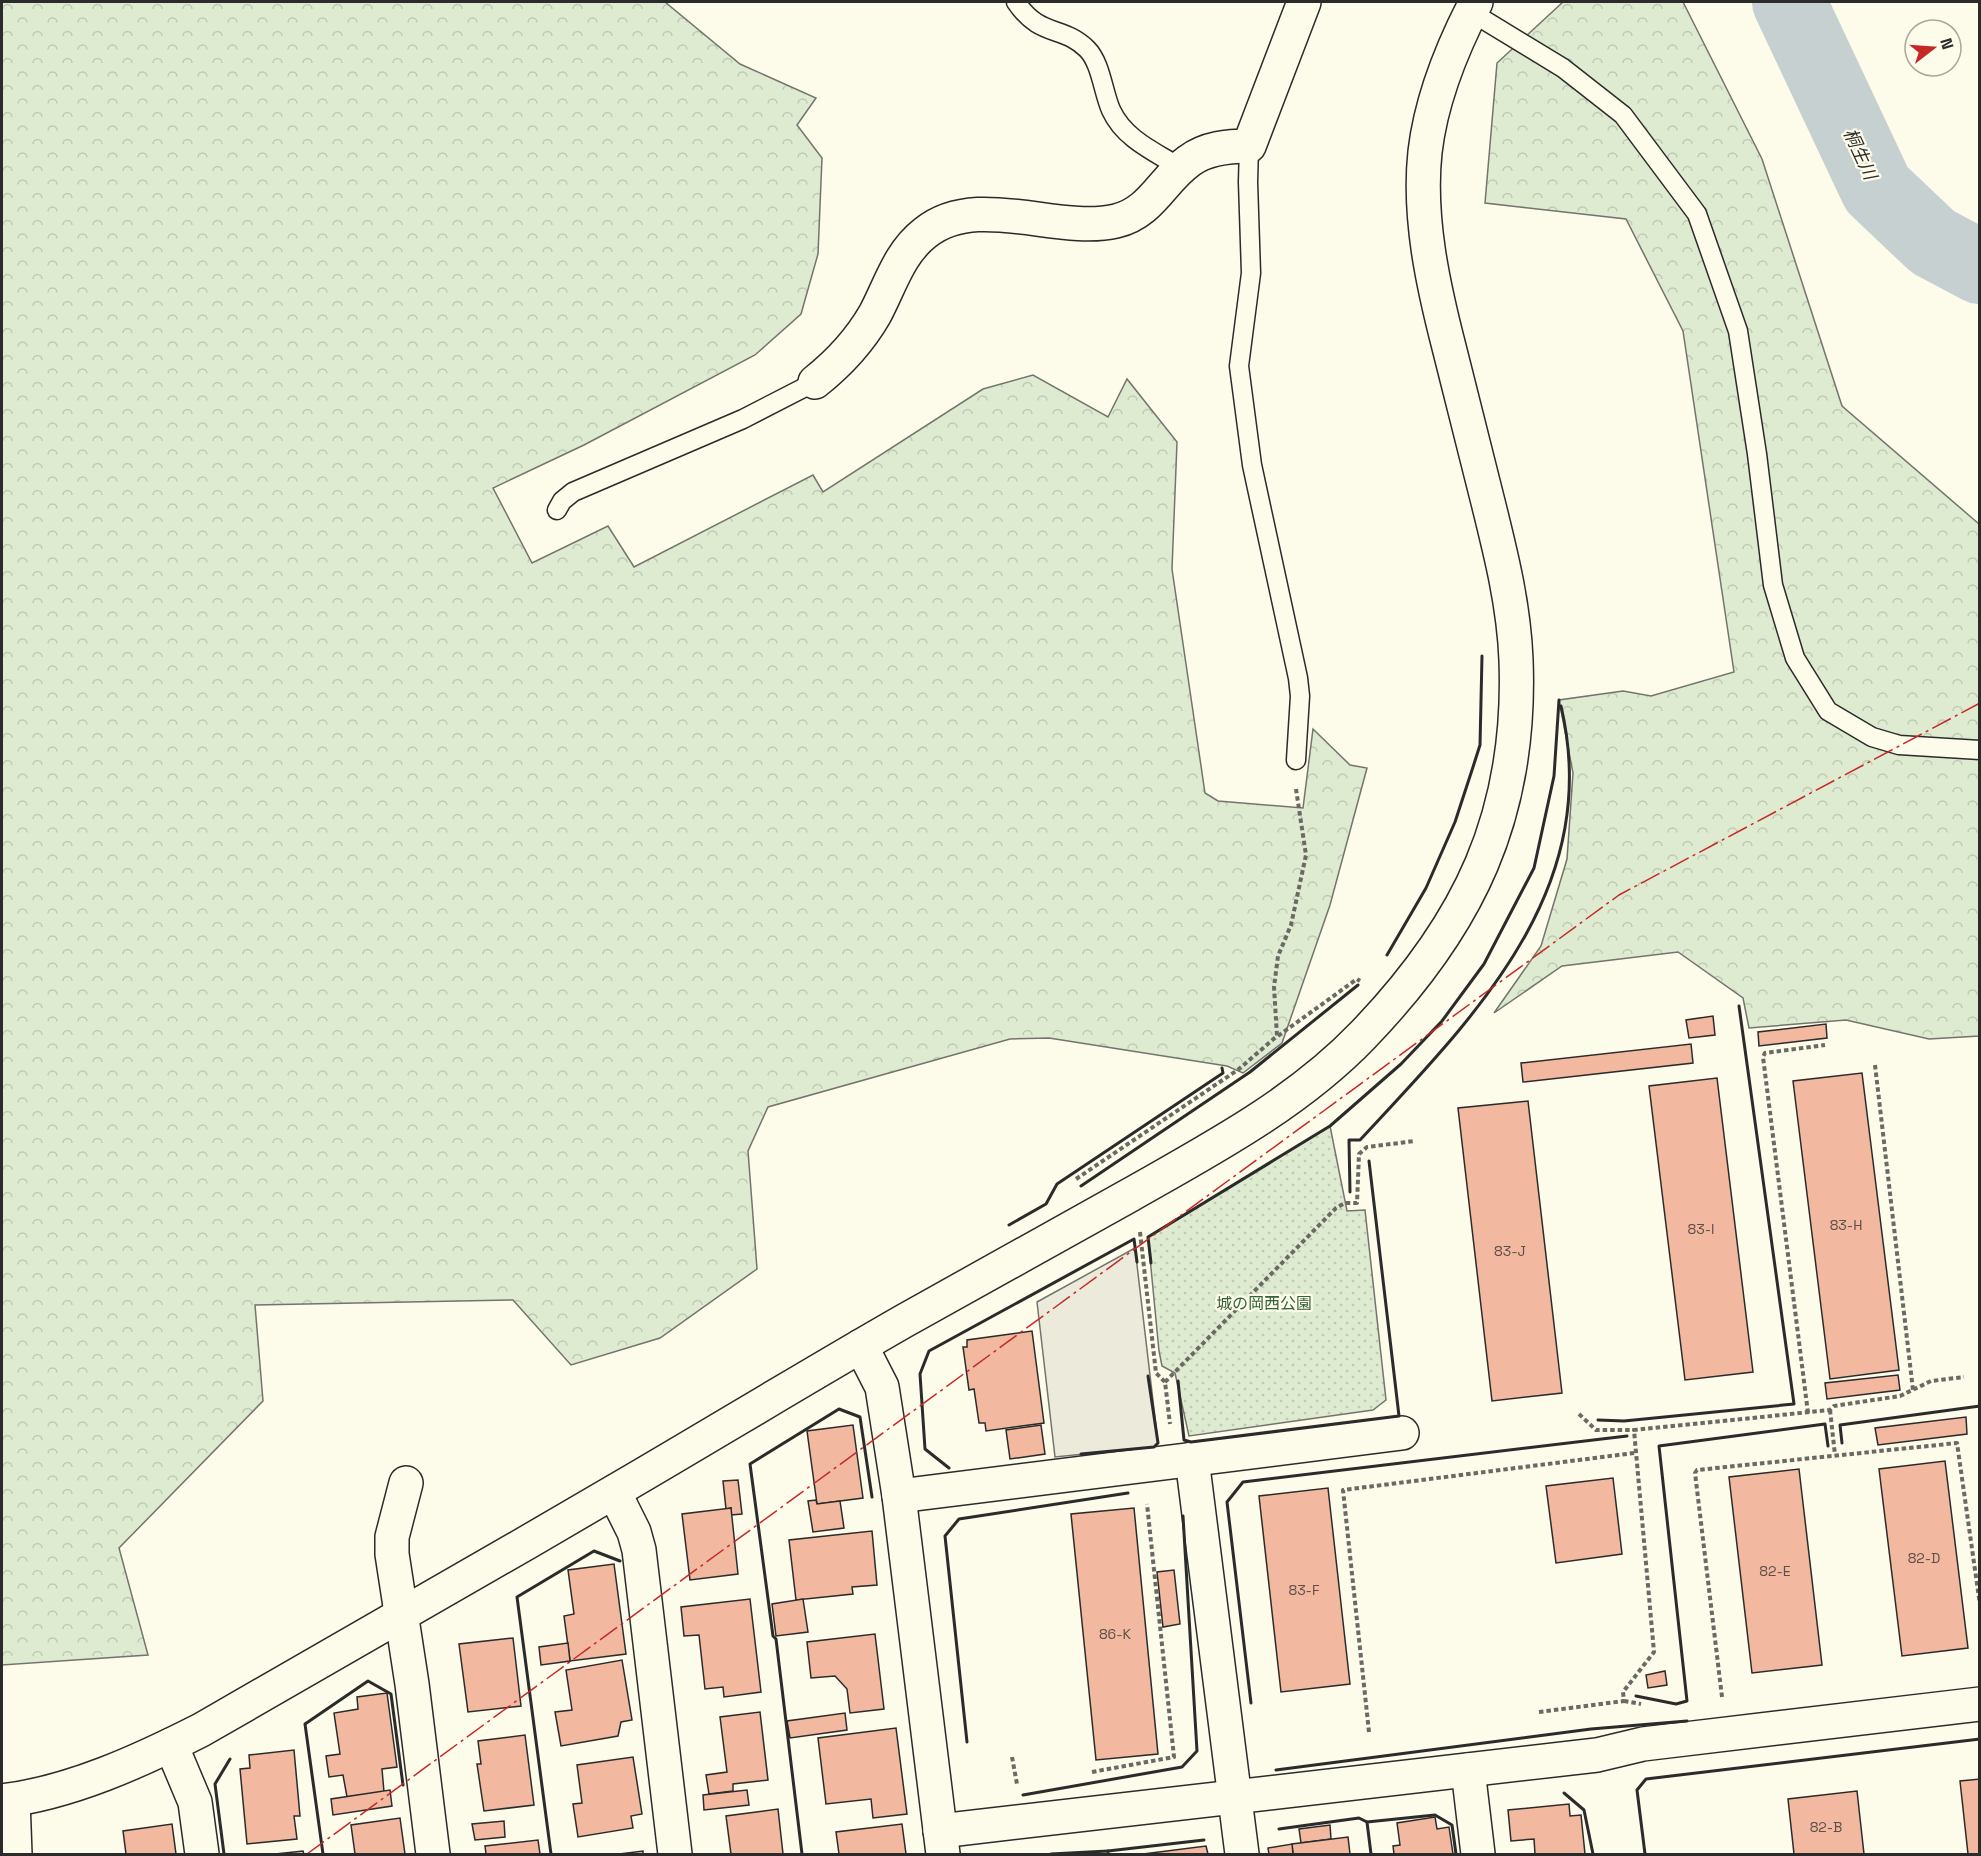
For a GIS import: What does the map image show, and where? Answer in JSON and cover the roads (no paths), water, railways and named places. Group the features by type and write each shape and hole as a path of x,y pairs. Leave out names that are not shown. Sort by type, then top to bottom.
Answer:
{"street":[{"path":"816,382 836,364 861,335 908,250 934,227 966,216 986,214 1094,223 1116,221 1147,206 1189,160 1208,151 1227,146 1249,147 1304,2"},
{"path":"15,1854 7,1800 108,1772 171,1745 400,1616 861,1346 1220,1144 1312,1081 1359,1039 1433,955 1458,916 1481,870 1506,790 1515,744 1517,696 1515,645 1507,578 1437,300 1426,232 1424,160 1430,119 1468,5"},
{"path":"861,1346 882,1388 899,1496 941,1843 1236,1798 1597,1755 1643,1744 1980,1704"},
{"path":"899,1496 1401,1433"},
{"path":"1192,1459 1242,1854"},
{"path":"406,1483 392,1537 400,1616 410,1674 433,1854"},
{"path":"614,1492 634,1532 639,1550 675,1854"},
{"path":"171,1745 195,1802 202,1854"},
{"path":"1467,1770 1478,1854"}],"lane":[{"path":"1016,2 1032,21 1072,38 1090,51 1118,124 1127,135 1181,168"},
{"path":"1468,5 1563,68 1623,115 1697,214 1738,331 1757,454 1773,585 1795,658 1828,711 1872,737 1899,745 1980,750"},
{"path":"1249,147 1251,273 1239,366 1252,465 1298,678 1300,696 1296,760"},
{"path":"557,510 562,501 573,492 743,419 816,382"}],"waterway":[{"name":"桐生川","path":"1789,2 1877,189 1933,242 1980,267"}],"park label":[{"name":"城の岡西公園","path":"1264,1303"}]}
